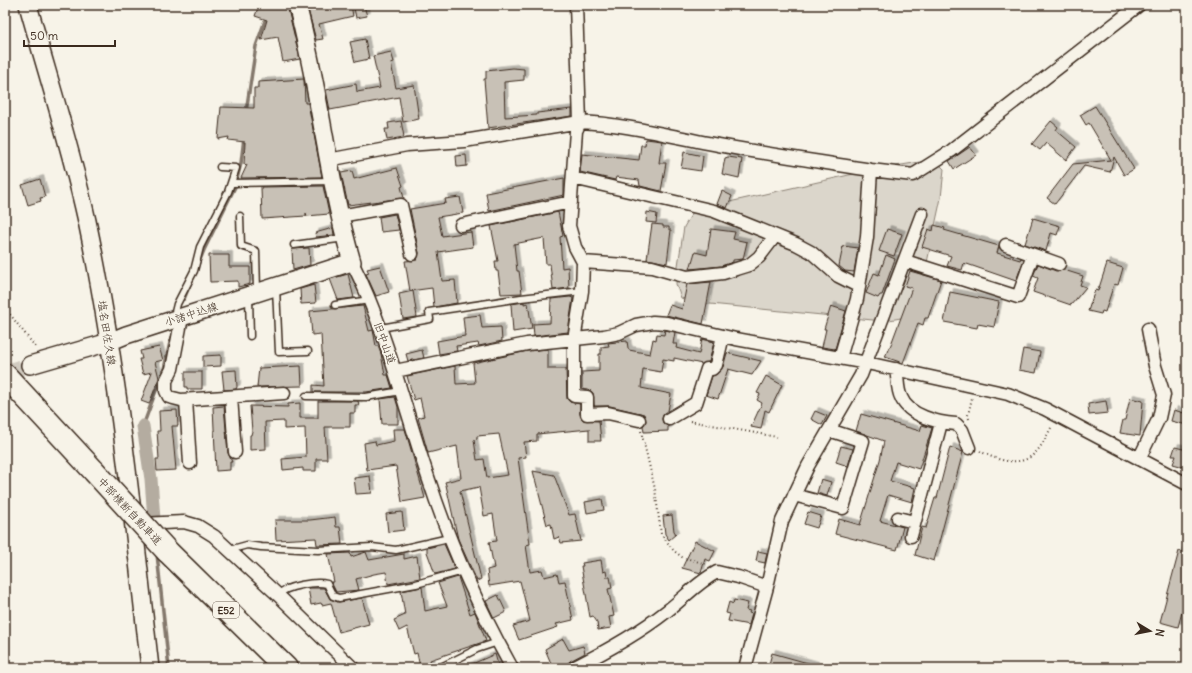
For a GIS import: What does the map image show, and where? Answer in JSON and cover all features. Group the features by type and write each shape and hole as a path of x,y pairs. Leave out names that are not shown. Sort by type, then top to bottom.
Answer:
{"highway":[{"name":"中部横断自動車道","path":"5,375 167,550 286,668"}],"main road":[{"name":"塩名田佐久線","path":"28,5 86,220 109,342 134,525 150,668"},
{"name":"旧中山道","path":"297,5 318,103 328,160 345,238 352,262"},
{"name":"小諸中込線","path":"38,363 109,342 352,262"}],"street":[{"path":"576,5 580,122 576,131 569,226 575,247 583,262 582,292 574,340 574,396 588,397 587,414 608,413 639,420"},
{"path":"328,160 407,145 464,141 580,122 600,123 645,130 723,146 870,170 912,175 951,151 1139,5"},
{"path":"840,358 857,299 867,237 870,170"},
{"path":"573,178 714,211 811,252 838,276 858,286"},
{"path":"461,225 571,202"},
{"path":"340,216 401,205 412,254"},
{"path":"745,668 767,587 782,521 794,495 867,363 922,214"},
{"path":"583,262 652,266 687,277 722,273 749,264 759,257 775,236"},
{"path":"1006,245 1059,264"},
{"path":"905,260 1018,296 1034,255"},
{"name":"旧中山道","path":"352,262 381,328 449,538 463,571 512,668"},
{"path":"177,319 172,369 166,381 166,391 169,397 186,400 284,393"},
{"path":"395,371 527,344 574,340 619,333 636,325 653,322 667,323 723,336 896,369 1022,399 1057,415 1187,484"},
{"path":"1139,459 1159,418 1164,395 1155,366 1148,329"},
{"path":"669,419 696,403 707,369 712,369 716,365 723,336"},
{"path":"896,369 901,398 912,409 926,419 941,423 956,424 962,430 974,449"},
{"path":"231,397 236,452"},
{"path":"186,400 190,463"},
{"path":"911,536 941,423"},
{"path":"794,495 843,508 864,441 829,430"},
{"path":"898,518 914,522"},
{"path":"134,525 184,522 198,526 214,536 278,595 353,668"},
{"path":"573,668 620,643 666,612 706,578 717,572 738,577 767,587"}],"lane":[{"path":"177,319 177,304 194,271 200,247 232,183 236,168 220,167"},
{"path":"232,183 333,181"},
{"path":"240,216 241,246 256,252 250,336"},
{"path":"294,245 345,238"},
{"path":"276,286 279,352 308,351"},
{"path":"381,328 430,319 428,312 522,298 582,292"},
{"path":"335,305 370,300"},
{"path":"306,396 366,397 401,391"},
{"path":"233,553 236,548 247,545 318,550 372,547 396,550 449,538"},
{"path":"278,595 285,588 321,582 327,584 333,596 339,598 416,584 463,571"},
{"path":"439,668 477,649 498,642"}],"path":[{"path":"5,308 38,363"},
{"path":"969,420 968,415 974,387"},
{"path":"974,449 991,458 1012,462 1021,461 1034,454 1043,442 1057,415"},
{"path":"669,419 777,436"},
{"path":"639,420 649,469 655,489 661,534 674,552 682,557 703,562 717,572"}],"shaded area":[{"path":"926,161 937,162 944,169 941,198 921,290 913,306 901,318 883,321 700,303 681,298 676,284 677,272 684,227 694,210 871,170"}],"building":[{"path":"259,5 287,5 300,59 283,62 278,37 261,40 267,20 255,16"},
{"path":"351,5 353,16 319,24 323,39 316,40 307,6"},
{"path":"364,6 367,16 356,18 354,8"},
{"path":"365,39 369,59 355,62 350,42"},
{"path":"391,52 394,62 391,63 396,88 414,85 419,119 403,122 399,97 330,110 326,90 356,84 357,92 380,88 373,56"},
{"path":"513,68 524,69 524,80 504,82 505,117 537,115 537,113 572,109 572,116 488,128 484,79 486,79 486,71"},
{"path":"304,79 305,103 308,103 322,177 241,178 247,165 244,164 245,142 228,140 229,137 218,139 221,107 254,108 254,88 258,88 258,82"},
{"path":"1095,106 1134,169 1124,175 1114,157 1110,172 1084,166 1055,204 1047,198 1073,164 1111,160 1089,123 1086,125 1080,115"},
{"path":"401,121 404,137 387,140 385,129 389,129 388,123"},
{"path":"1051,121 1058,127 1056,130 1076,147 1066,160 1046,143 1040,150 1032,144"},
{"path":"646,139 662,141 659,163 666,163 661,191 640,186 639,180 616,177 615,180 580,172 582,154 639,160 641,145 645,145"},
{"path":"970,147 976,155 954,169 949,161"},
{"path":"684,152 703,156 701,171 681,168"},
{"path":"466,155 467,166 457,167 456,156"},
{"path":"725,158 742,159 739,178 722,174"},
{"path":"397,168 403,186 401,187 404,198 348,205 341,173 352,171 354,179"},
{"path":"564,178 564,195 489,211 486,193"},
{"path":"40,179 45,197 40,198 41,201 28,205 22,185"},
{"path":"323,186 329,214 307,216 306,213 306,216 262,219 261,187"},
{"path":"722,191 732,196 727,208 717,204"},
{"path":"460,197 463,213 438,217 442,236 471,232 473,247 438,252 442,281 455,280 457,303 434,307 432,288 410,291 405,261 417,260 419,253 410,209 446,203 445,199"},
{"path":"558,212 563,236 560,237 562,268 568,267 569,288 553,290 550,264 546,264 544,238 514,244 517,271 519,271 522,293 501,294 495,261 498,261 491,226"},
{"path":"647,212 657,214 656,223 646,222"},
{"path":"395,214 399,230 381,232 379,217"},
{"path":"1033,218 1060,226 1057,235 1051,233 1046,251 1025,244"},
{"path":"652,224 663,225 663,227 669,227 669,230 671,230 667,263 647,259"},
{"path":"934,225 945,228 944,230 999,246 997,253 1020,260 1021,258 1024,259 1016,281 964,263 962,270 947,266 951,256 922,247 928,229 933,231"},
{"path":"333,228 334,235 316,237 315,233"},
{"path":"711,229 735,232 733,239 747,242 743,259 733,260 733,262 721,266 690,269 695,252 707,255"},
{"path":"887,229 902,234 894,256 879,251"},
{"path":"843,246 858,248 854,272 845,271 839,266"},
{"path":"309,248 310,265 293,270 292,249"},
{"path":"209,255 229,255 229,267 250,267 250,284 238,287 238,281 210,282"},
{"path":"886,255 895,259 882,295 878,298 866,293 874,273 879,275"},
{"path":"1107,263 1123,268 1118,285 1114,284 1105,312 1102,311 1101,314 1088,311 1095,290 1098,291"},
{"path":"1038,264 1056,271 1064,270 1083,276 1080,285 1086,287 1071,305 1033,292 1038,278 1033,276"},
{"path":"380,266 389,292 376,296 366,274 369,273 367,269"},
{"path":"910,271 941,280 928,318 925,318 923,325 918,323 903,363 885,357 912,288 905,286"},
{"path":"348,274 354,298 338,300 330,279"},
{"path":"711,282 703,324 666,315 670,305 682,309 687,284"},
{"path":"314,285 316,303 301,304 300,289"},
{"path":"413,291 417,317 403,319 399,294"},
{"path":"950,292 999,302 994,327 978,324 977,328 944,322"},
{"path":"573,298 568,332 534,336 533,324 550,323 551,299"},
{"path":"524,302 524,304 528,303 532,329 513,332 511,304"},
{"path":"363,306 369,331 373,330 376,346 378,346 381,354 385,375 388,375 392,388 366,392 313,392 313,385 324,386 321,334 312,335 310,311"},
{"path":"831,306 846,311 835,349 822,347 826,329 824,329"},
{"path":"480,315 482,328 501,327 502,341 479,346 478,343 456,346 457,351 439,354 437,341 465,336 463,317"},
{"path":"665,330 675,332 673,344 677,344 676,348 699,354 702,339 714,342 709,362 702,364 674,358 674,361 663,359 661,372 643,369 641,388 671,394 668,411 663,415 662,419 663,423 668,426 668,431 644,432 643,426 646,421 644,414 610,406 594,406 593,393 582,389 582,372 599,371 599,354 601,354 601,347 609,346 608,343 627,341 629,350 650,354 653,339 656,340 657,334 664,335"},
{"path":"159,347 163,360 155,362 159,378 149,404 141,401 152,372 143,374 139,359 142,359 140,351"},
{"path":"548,349 548,369 566,369 567,399 570,402 580,404 580,414 583,420 599,421 601,441 589,441 589,429 537,434 537,441 524,442 526,457 518,458 530,544 526,545 530,572 542,570 544,577 557,574 559,582 565,581 573,620 556,624 558,627 519,640 513,626 530,621 520,581 489,586 487,570 494,568 489,542 497,541 493,514 484,516 479,487 460,491 481,579 477,581 458,539 445,482 461,478 457,446 428,453 418,418 424,416 420,398 414,400 407,376 455,366 456,384 475,383 473,363 528,351","holes":["499,434 508,475 487,478 484,459 477,460 474,440 477,439 477,436"]},
{"path":"1023,349 1040,352 1036,373 1019,370"},
{"path":"422,350 424,358 408,361 406,354"},
{"path":"727,353 761,361 752,375 728,369 718,399 706,395 712,376 717,374 723,367"},
{"path":"221,355 221,366 203,367 203,356"},
{"path":"301,366 302,386 257,387 259,368"},
{"path":"236,370 236,389 224,390 222,371"},
{"path":"185,372 202,372 202,389 187,389 187,387 185,387"},
{"path":"766,376 782,385 769,412 765,410 761,429 751,427 762,403 757,400 760,394 757,393"},
{"path":"395,397 398,407 398,424 382,424 380,399"},
{"path":"1130,398 1143,401 1140,436 1120,433 1123,420 1125,420"},
{"path":"318,401 358,401 359,405 355,405 355,413 350,413 350,427 325,427 327,459 316,459 316,471 303,471 303,468 283,470 282,459 306,457 305,428 284,429 284,421 265,422 266,449 250,450 250,435 252,431 250,406 288,407 288,404 300,403 300,418 318,418"},
{"path":"1106,401 1108,413 1089,415 1088,404"},
{"path":"224,406 228,453 232,462 230,462 230,470 216,471 213,407"},
{"path":"177,410 178,426 172,426 176,470 157,471 156,459 159,459 157,431 160,431 159,411"},
{"path":"1174,410 1187,414 1187,425 1171,421"},
{"path":"815,411 827,416 822,425 811,419"},
{"path":"861,414 920,431 922,425 932,428 919,469 896,462 890,481 915,488 912,502 888,495 880,521 903,527 897,550 835,534 839,519 860,525 880,460 884,441 856,431"},
{"path":"393,429 405,429 425,498 402,502 396,466 367,470 364,443 375,441 376,445 394,441"},
{"path":"841,446 853,449 848,466 836,462"},
{"path":"950,447 963,452 934,561 915,555 922,527 926,528 935,498 937,498"},
{"path":"1175,447 1187,450 1187,468 1173,464 1176,456 1172,456"},
{"path":"533,471 554,475 569,515 575,514 581,541 561,543 559,537 554,539 551,524 547,525"},
{"path":"370,476 372,493 356,494 354,478"},
{"path":"821,479 831,482 827,496 817,493"},
{"path":"602,499 604,510 587,513 585,502"},
{"path":"402,512 404,530 388,532 386,514"},
{"path":"808,512 821,516 817,528 804,524"},
{"path":"672,515 674,531 676,534 669,540 665,534 663,516"},
{"path":"335,517 336,527 340,527 342,544 317,545 316,538 276,540 275,520 310,520"},
{"path":"695,541 715,551 710,561 705,559 701,573 682,568"},
{"path":"444,544 455,569 435,574 427,548"},
{"path":"758,551 767,553 765,563 756,561"},
{"path":"1179,551 1187,553 1187,593 1178,627 1160,622"},
{"path":"366,552 369,560 404,554 404,559 417,556 420,578 388,584 386,572 374,574 356,579 359,590 336,592 331,582 334,582 328,554 350,553 351,557"},
{"path":"601,560 603,572 606,571 607,577 610,577 612,588 608,589 614,616 609,617 611,628 598,630 597,622 593,616 590,617 581,566 583,566 582,563"},
{"path":"458,577 470,614 475,612 486,641 430,660 431,664 420,667 417,653 414,654 407,627 399,631 394,620 405,615 401,591 422,587 425,611 447,606 438,583"},
{"path":"308,588 324,588 330,599 338,602 362,598 369,624 339,632 331,603 311,605"},
{"path":"498,595 506,612 494,618 486,601"},
{"path":"734,600 748,603 746,610 750,611 749,613 752,614 749,625 728,621 730,614 726,613 729,602 733,604"},
{"path":"563,639 569,650 583,646 585,653 570,661 563,668 553,668 545,649"},
{"path":"772,653 815,665 815,668 768,668"},
{"path":"495,654 499,668 463,668"}],"waterway":[{"path":"246,112 256,46 267,15"},
{"path":"184,299 204,250 235,187 241,163 244,138"},
{"path":"143,426 164,369 171,338"},
{"path":"143,426 151,479 154,519"},
{"path":"157,554 169,668"}],"tunnel":[{"path":"5,373 30,365"}]}
